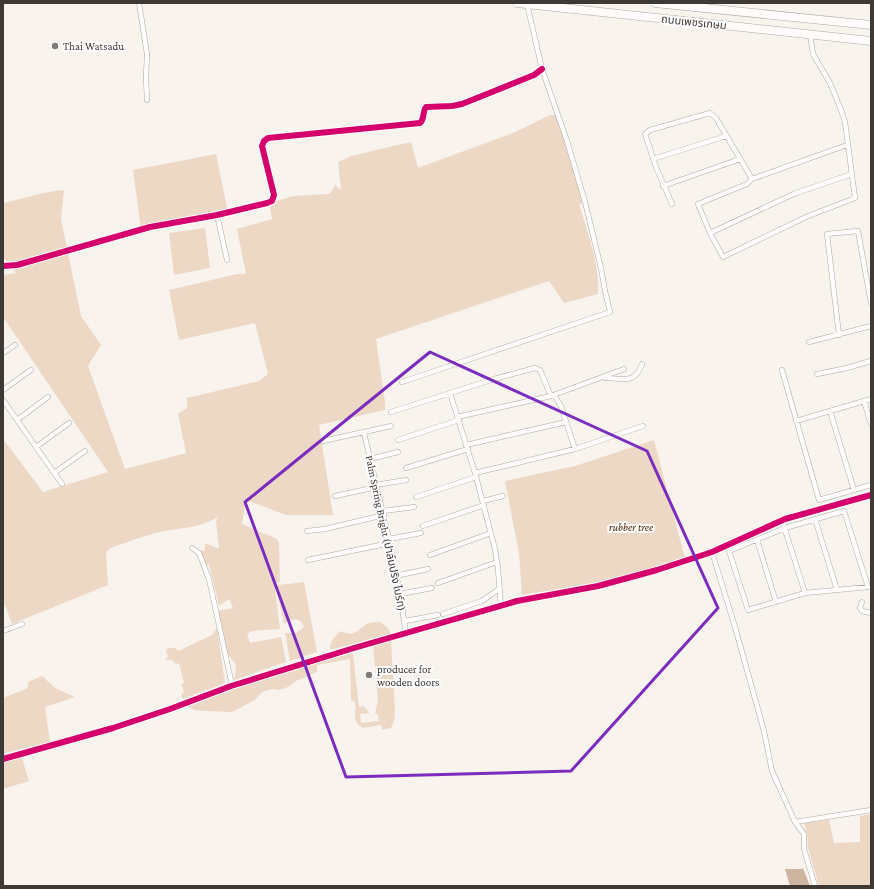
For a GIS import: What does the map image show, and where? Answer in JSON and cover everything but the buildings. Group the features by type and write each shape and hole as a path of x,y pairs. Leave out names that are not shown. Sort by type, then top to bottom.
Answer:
{"highway":[{"name":"ถนนเพชรเกษม","path":"517,3 871,41"},
{"name":"ถนนเพชรเกษม","path":"655,3 871,25"}],"street":[{"path":"139,3 148,54 146,78 148,100"},
{"path":"402,382 610,312 600,262 585,202 567,141 542,69 527,4"},
{"path":"810,34 813,54 830,83 845,122 855,198 806,217 723,257 710,233 698,204 747,184 752,179 847,145"},
{"path":"3,266 17,265 150,228 217,215 272,200 274,196 262,146 264,141 268,138 420,123 422,121 424,109 426,108 462,104 528,78 542,69"},
{"path":"672,204 663,186 645,134 650,130 710,114 716,118 752,179"},
{"path":"653,158 726,136"},
{"path":"663,186 740,159"},
{"path":"710,233 796,193 852,174"},
{"path":"217,215 227,260"},
{"path":"839,335 827,234 858,231 871,303"},
{"path":"810,342 871,326"},
{"path":"3,353 15,345"},
{"path":"817,374 871,361"},
{"path":"601,378 633,378 639,372 642,364"},
{"path":"391,412 494,379 536,368 540,370 553,395 561,406 575,449"},
{"path":"3,390 31,370"},
{"path":"398,440 458,418 553,395 624,370"},
{"path":"782,370 819,500 871,485"},
{"path":"450,394 476,475 491,533 497,562 501,606"},
{"path":"17,420 48,397"},
{"path":"796,421 871,399"},
{"path":"3,400 62,484"},
{"path":"864,401 871,424"},
{"path":"830,411 854,490"},
{"path":"406,468 467,447 566,422"},
{"path":"36,446 69,423"},
{"path":"322,441 391,426"},
{"path":"416,497 476,475 575,449 643,426"},
{"name":"Palm Spring Bright (ปาล์มปริง ไบร์ท)","path":"364,433 389,541 405,621 406,634"},
{"path":"54,473 85,451"},
{"path":"370,459 398,452"},
{"path":"335,496 406,480"},
{"path":"3,759 113,728 170,710 232,686 339,652 517,601 598,586 657,570 712,552 782,520 871,495"},
{"path":"423,526 502,496"},
{"path":"307,531 325,529 414,506"},
{"path":"844,511 868,587 805,593 748,610 729,551 785,528 844,511"},
{"path":"782,520 805,593"},
{"path":"815,520 836,590"},
{"path":"308,560 421,533"},
{"path":"430,555 491,533"},
{"path":"757,540 776,602"},
{"path":"192,548 199,553 209,579 232,686"},
{"path":"712,552 764,731 772,770 795,822 804,834 804,849 815,886"},
{"path":"438,582 497,562"},
{"path":"395,576 428,569"},
{"path":"400,594 432,588"},
{"path":"443,614 482,601 500,590"},
{"path":"862,602 860,608 862,611 871,613"},
{"path":"405,621 438,616"},
{"path":"3,631 22,624"},
{"path":"795,822 871,810"}],"highlighted area":[{"path":"430,352 647,451 718,608 571,771 346,777 245,502"}],"green space":[{"path":"550,115 559,116 583,203 579,204 595,260 598,294 564,303 549,281 376,339 385,410 319,425 333,515 286,515 246,500 242,524 277,539 279,544 280,582 274,582 280,629 252,631 247,634 250,643 281,637 286,662 234,680 236,670 235,663 225,651 218,611 233,608 229,599 219,606 209,564 202,567 197,552 205,550 205,543 219,549 216,521 218,517 199,525 154,533 112,547 106,552 108,585 12,624 5,605 3,605 3,439 43,492 108,472 3,317 3,275 16,273 3,257 3,203 41,193 64,190 61,219 81,316 101,345 88,366 125,469 186,453 178,414 187,408 187,398 259,381 268,374 255,323 179,340 169,290 237,274 246,274 237,229 272,219 269,203 293,196 330,194 335,185 341,190 338,162 351,156 411,142 418,168 513,133"},
{"path":"216,154 228,212 141,230 133,170"},
{"path":"205,228 210,268 174,275 169,233"},
{"name":"rubber tree","path":"654,440 685,558 641,572 595,583 522,595 519,553 505,481 575,466"},
{"path":"304,582 317,652 290,661 285,633 296,633 304,627 301,621 298,620 293,620 284,624 276,587 278,585"},
{"path":"380,622 388,628 391,634 330,650 331,642 341,631 349,634 369,623"},
{"path":"217,628 225,683 183,699 181,694 184,692 181,684 184,683 179,663 176,664 172,660 165,660 168,656 166,650 169,648 175,648 178,651 212,635"},
{"path":"391,641 395,711 394,721 391,728 382,730 381,725 363,728 355,719 355,702 351,700 350,659 317,665 317,672 296,681 288,687 279,690 272,689 262,692 255,700 232,712 194,710 186,706 236,687 351,652 353,654 359,707 364,706 369,713 360,714 361,723 379,721 378,715 375,713 378,701 373,645"},
{"path":"42,676 55,688 75,697 45,707 50,742 5,753 6,759 21,755 29,781 3,789 3,698 28,688 28,682"},
{"path":"871,814 871,886 819,886 808,848 807,834 804,823 829,820 834,843 860,842 860,816"}],"shaded area":[{"path":"803,868 810,886 790,886 785,869"}],"cycle path":[{"path":"3,266 17,265 150,227 217,215 267,203 272,201 274,195 262,146 264,141 268,138 420,123 426,107 462,104 534,75 542,69"},
{"path":"3,759 113,728 170,709 231,686 354,648 517,601 598,586 657,570 712,552 785,519 871,495"}],"place":[{"name":"Thai Watsadu","path":"55,46"},
{"name":"producer for wooden doors","path":"369,675"}]}
